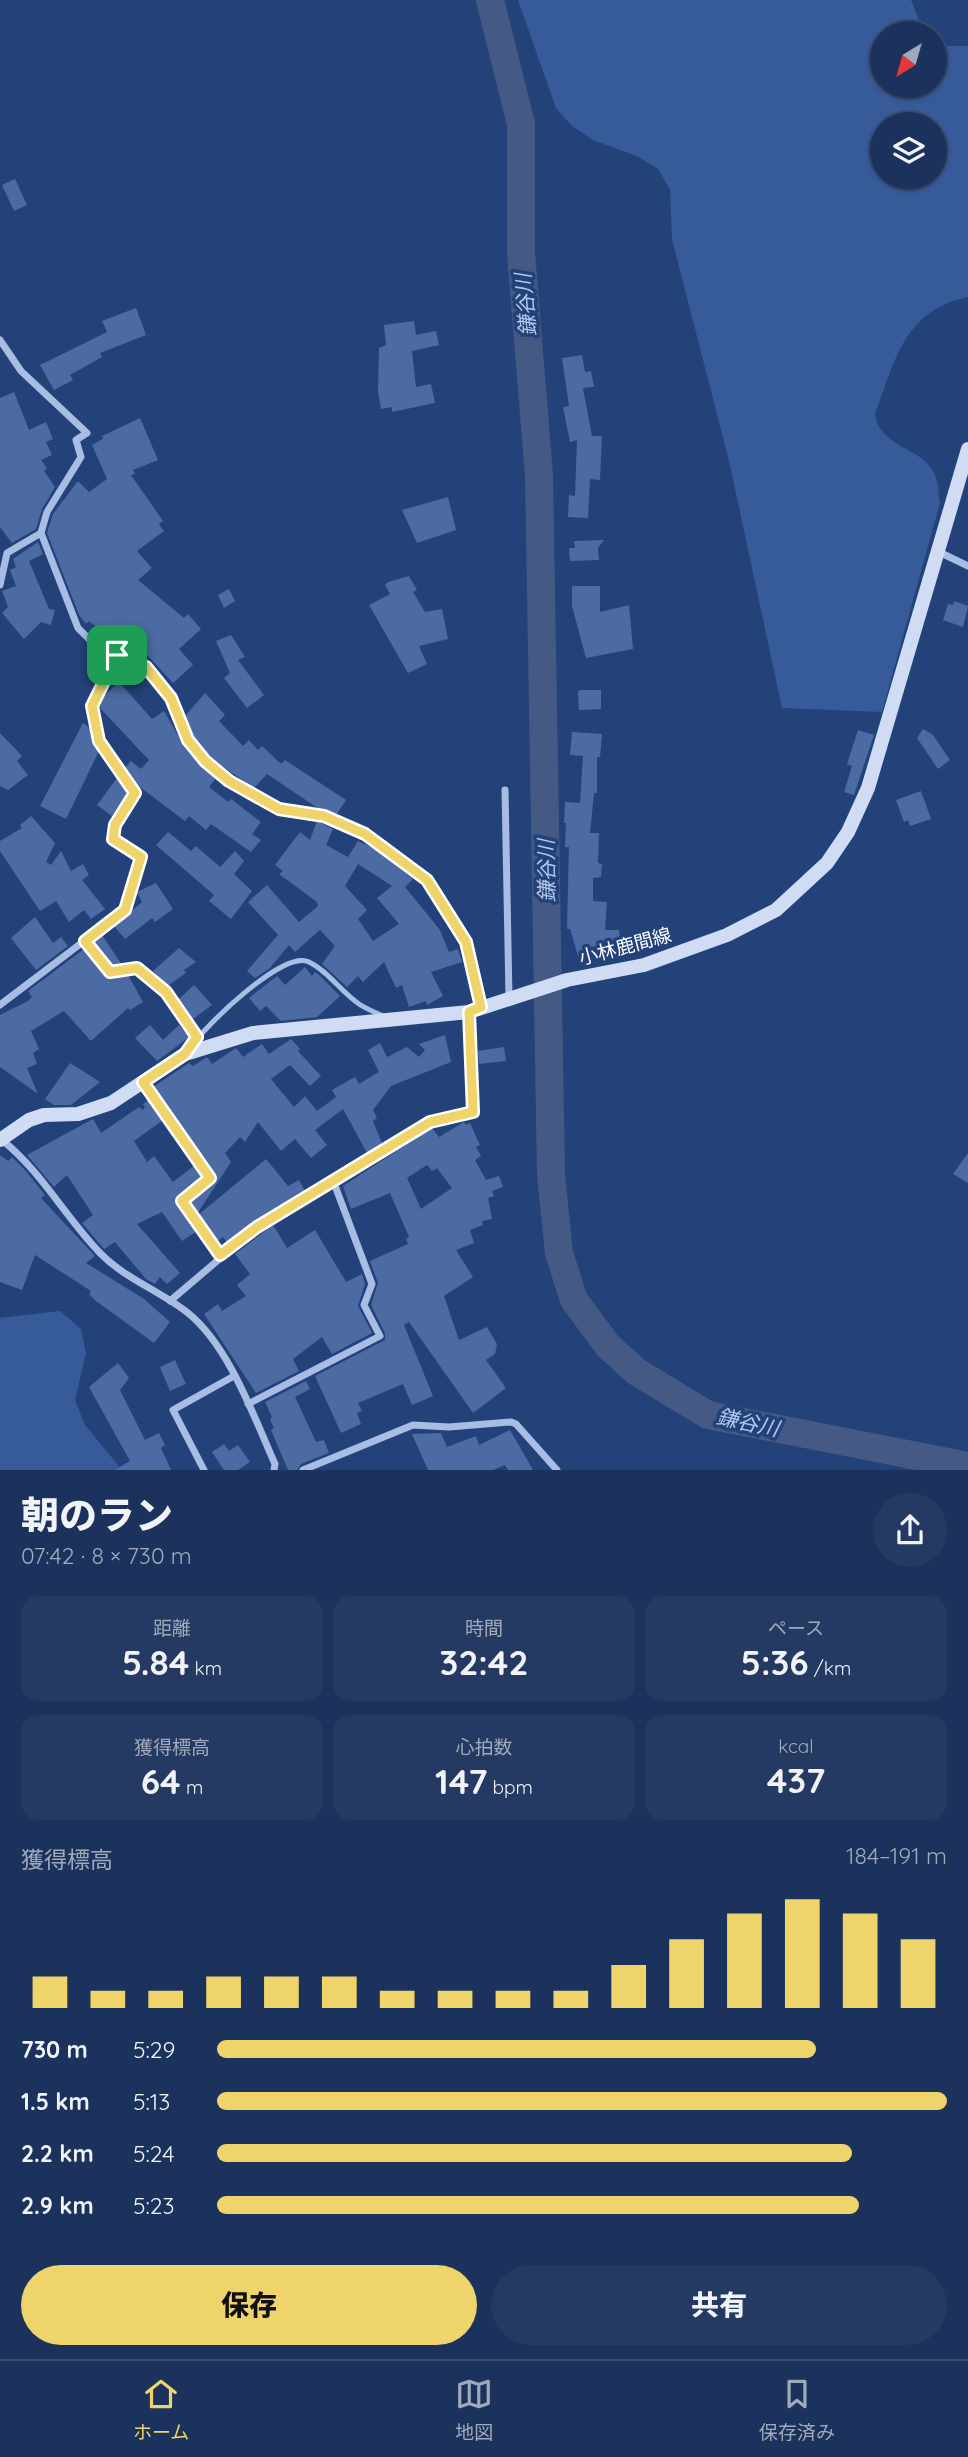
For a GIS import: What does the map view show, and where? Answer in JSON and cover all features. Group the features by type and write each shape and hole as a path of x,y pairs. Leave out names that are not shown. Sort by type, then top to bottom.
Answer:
{"main road":[{"name":"小林鹿間線","path":"1,1140 29,1119 44,1115 78,1114 111,1103 185,1054 253,1033 285,1028 395,1021 475,1010 512,996 560,983 644,965 727,935 776,910 827,863 848,832 876,766 968,449"}],"street":[{"path":"0,340 21,372 87,433 76,440 81,457 47,512 41,533 78,628 92,642 146,667 171,698 188,740 205,761 229,781 279,809 324,816 365,834 427,880 466,942 475,1010 473,1112 430,1122 334,1183 257,1227 220,1255 170,1301"},
{"path":"0,585 7,553 41,533"},
{"path":"937,551 968,566"},
{"path":"0,1005 125,910 141,857 113,839 115,825 135,793 99,741 92,706 117,655"},
{"path":"505,790 512,996"},
{"path":"1,1140 43,1181 99,1252 170,1301 205,1330 248,1404 275,1464 274,1470"},
{"path":"248,1404 380,1336 364,1305 372,1284 334,1183"},
{"path":"204,1470 173,1410 233,1376"},
{"path":"303,1470 413,1425 449,1427 511,1422 516,1424 557,1470"}],"lane":[{"path":"85,941 110,972 137,968 166,992 197,1037"},
{"path":"185,1054 197,1037 240,997 286,962 298,958 311,962 358,1004 395,1021"},
{"path":"143,1082 210,1178 182,1201 220,1255"}],"shaded area":[{"path":"518,0 911,0 919,21 870,21 870,98 947,98 947,46 968,46 968,297 946,304 916,326 897,357 875,414 885,434 929,465 936,478 940,503 882,712 782,708 730,465 672,239 670,190 658,169 637,156 593,140 572,126 556,108"},
{"path":"60,1311 81,1329 86,1353 75,1400 85,1425 122,1470 0,1470 0,1318"}],"building":[{"path":"15,179 27,205 14,211 2,185"},
{"path":"136,308 146,335 100,353 102,357 70,375 73,380 54,390 40,365 107,332 102,321"},
{"path":"414,321 416,335 436,331 439,345 412,351 416,387 431,384 435,403 392,412 392,407 381,409 378,392 379,348 386,345 384,325"},
{"path":"582,355 585,372 591,371 594,387 583,388 592,436 602,436 600,480 590,479 588,518 568,517 569,495 575,496 577,440 570,442 563,407 569,406 562,358"},
{"path":"14,392 29,430 46,422 53,439 46,442 52,455 41,460 47,468 44,471 55,487 42,509 36,529 12,543 0,527 0,398"},
{"path":"140,418 158,460 133,470 135,474 131,475 163,521 159,524 164,531 137,551 152,568 138,580 184,618 188,614 201,629 179,649 193,665 173,683 125,631 137,656 123,649 89,621 86,624 79,615 47,533 53,514 78,481 89,492 107,479 92,445 103,439 102,436"},
{"path":"448,497 456,530 417,543 402,510"},
{"path":"604,540 598,548 599,560 570,561 569,548 575,548 574,541"},
{"path":"38,542 43,554 29,561 49,609 55,610 51,625 41,622 24,639 2,613 8,607 2,591 16,586 10,570 16,567 13,559"},
{"path":"409,576 417,590 413,592 425,612 442,609 448,639 419,646 427,664 408,673 369,605 390,594 385,585 388,582"},
{"path":"572,586 600,586 600,612 629,605 633,649 586,658 572,606"},
{"path":"229,589 235,601 224,608 218,595"},
{"path":"954,601 968,606 963,627 943,620 948,604 953,605"},
{"path":"231,635 245,657 238,660 264,695 247,708 224,678 230,673 216,641"},
{"path":"119,682 152,719 164,711 183,744 216,778 209,787 228,802 231,799 261,822 252,834 261,840 251,852 211,824 206,830 189,816 185,821 136,784 125,768 131,761 141,769 149,760 99,707 103,697"},
{"path":"601,690 601,709 579,710 578,691"},
{"path":"205,693 225,715 219,721 243,746 249,740 258,750 262,746 281,764 285,760 346,800 336,815 319,809 267,774 254,788 209,757 193,737 185,716"},
{"path":"83,723 90,728 99,751 66,819 40,806"},
{"path":"923,729 933,735 950,760 938,769 917,738"},
{"path":"858,730 874,735 854,795 844,792 852,766 847,764"},
{"path":"572,732 602,734 600,757 597,757 597,793 594,793 590,833 599,833 598,863 602,864 601,877 593,878 593,901 607,902 605,930 619,930 621,943 578,956 570,929 567,929 569,847 565,847 564,823 565,802 580,803 583,756 570,755"},
{"path":"0,733 22,756 17,761 28,775 8,790 0,786"},
{"path":"117,778 128,793 112,816 97,805"},
{"path":"921,791 931,819 910,826 908,820 904,822 896,800"},
{"path":"31,816 55,843 46,862 51,865 61,851 71,871 83,864 89,875 82,880 105,909 91,919 84,910 69,922 56,901 40,911 0,851 0,841 22,828 20,825"},
{"path":"317,821 333,829 326,845 355,861 348,857 358,841 375,849 413,879 405,887 440,930 449,952 458,949 462,962 431,972 443,996 427,1005 426,1001 409,1007 402,985 396,988 384,962 363,982 358,976 347,987 322,964 335,946 320,930 295,952 289,945 270,968 255,978 247,971 278,935 248,902 267,885 299,922 318,906 317,902 279,874 283,871 275,865 300,832 310,840","holes":["358,864 392,886 377,898 399,924 373,941 358,919 367,910 345,886"]},
{"path":"168,832 191,851 196,846 220,867 235,851 244,861 234,874 252,891 231,919 209,901 214,895 156,845"},
{"path":"156,883 173,909 155,922 152,918 125,939 114,926 142,902 137,892"},
{"path":"35,917 53,943 61,937 68,946 36,970 11,938"},
{"path":"102,935 122,965 112,966 93,942"},
{"path":"179,948 196,962 184,970 186,973 169,985 165,984 153,971"},
{"path":"84,949 107,977 128,975 143,1002 130,1010 128,1008 91,1041 64,1011 31,1031 39,1049 33,1053 37,1064 27,1068 38,1094 0,1067 0,1015 28,1001 32,997 28,991"},
{"path":"305,967 312,976 315,972 319,975 340,996 317,1017 281,1021 266,1006 260,1011 249,998 277,976 285,985"},
{"path":"194,985 212,1005 193,1019 179,999"},
{"path":"150,1025 163,1040 179,1025 189,1037 157,1061 135,1038"},
{"path":"445,1035 451,1062 391,1086 373,1110 377,1118 373,1121 382,1144 367,1153 343,1109 315,1130 327,1145 311,1158 295,1139 281,1151 258,1122 245,1142 240,1137 225,1153 231,1162 197,1214 189,1202 213,1182 215,1177 153,1087 189,1063 193,1066 207,1057 212,1064 236,1048 243,1057 262,1044 269,1054 291,1039 300,1049 298,1051 321,1076 310,1086 290,1065 271,1079 294,1107 305,1096 317,1111 336,1097 332,1090 355,1077 359,1084 379,1072 368,1050 380,1043 387,1057 407,1047 419,1057 425,1050 419,1044"},
{"path":"504,1047 506,1061 479,1064 478,1051"},
{"path":"70,1063 100,1082 71,1105 54,1105 45,1099"},
{"path":"149,1100 163,1120 134,1141 147,1162 154,1156 173,1182 195,1165 203,1177 177,1201 197,1231 182,1241 162,1212 137,1224 180,1273 167,1284 160,1277 155,1284 146,1279 115,1242 104,1249 82,1223 93,1215 67,1175 54,1187 27,1155 93,1119 101,1133 139,1107 143,1110 143,1104"},
{"path":"464,1122 466,1125 470,1123 480,1145 476,1147 481,1156 475,1160 486,1180 499,1176 503,1187 492,1191 494,1196 488,1198 492,1219 482,1221 483,1225 470,1230 474,1243 456,1250 473,1277 444,1296 459,1340 487,1327 497,1344 495,1354 486,1360 506,1388 473,1413 409,1322 404,1325 433,1396 412,1405 403,1384 358,1403 362,1411 357,1413 361,1424 341,1433 315,1376 385,1340 385,1333 371,1305 378,1283 370,1261 408,1244 406,1239 409,1237 390,1193 351,1209 343,1186 432,1128 439,1137","holes":["427,1165 432,1171 437,1168 452,1188 421,1209 407,1178"]},
{"path":"968,1153 968,1183 953,1174"},
{"path":"0,1155 8,1161 12,1157 25,1170 45,1195 41,1198 95,1256 86,1263 144,1299 170,1322 154,1343 96,1301 89,1294 91,1291 35,1255 22,1290 0,1282"},
{"path":"266,1159 288,1186 299,1180 305,1191 254,1222 228,1244 223,1237 217,1241 198,1215"},
{"path":"273,1225 287,1248 315,1230 346,1282 362,1274 365,1284 358,1306 372,1333 332,1354 322,1337 293,1359 299,1371 256,1393 204,1314 218,1304 222,1311 246,1296 237,1285 250,1274 235,1254"},
{"path":"175,1360 186,1384 170,1391 160,1367"},
{"path":"118,1363 129,1378 120,1390 145,1440 159,1433 165,1445 161,1448 171,1470 115,1470 130,1461 89,1387"},
{"path":"306,1381 310,1389 295,1397 316,1442 324,1440 329,1453 301,1464 297,1470 288,1470 271,1430 274,1428 270,1419 272,1417 265,1402"},
{"path":"510,1430 533,1470 508,1470 505,1465 493,1470 428,1470 412,1434 441,1433 447,1447 476,1436 479,1445"},
{"path":"224,1444 229,1451 238,1445 250,1462 238,1470 224,1470 212,1452"}],"waterway":[{"name":"鎌谷川","path":"490,0 521,124 521,253 539,475 551,1175 559,1253 574,1300 608,1346 637,1372 708,1415 968,1466"}],"route":[{"path":"117,655 146,667 171,698 188,740 205,761 229,781 279,809 324,816 365,834 427,880 466,942 476,974 481,1007 469,1012 473,1112 430,1122 366,1163 335,1179 334,1183 257,1227 220,1255 182,1201 210,1178 166,1119 143,1082 185,1054 197,1037 166,992 159,989 137,968 110,972 85,941 125,910 141,857 113,839 115,825 135,793 99,741 92,706 117,655"}]}
